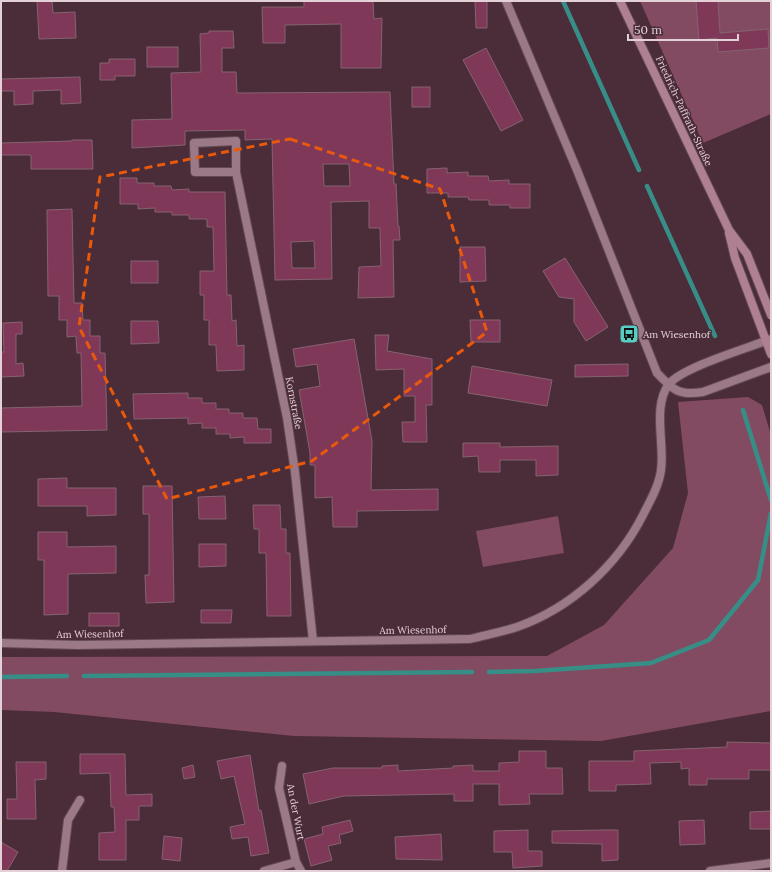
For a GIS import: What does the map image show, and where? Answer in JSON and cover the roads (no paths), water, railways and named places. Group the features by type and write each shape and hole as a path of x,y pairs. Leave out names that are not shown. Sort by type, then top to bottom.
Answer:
{"main road":[{"name":"Friedrich-Paffrath-Straße","path":"620,1 729,230 747,254 771,315"},
{"name":"Friedrich-Paffrath-Straße","path":"729,230 735,258 768,340 771,354"}],"street":[{"path":"506,1 583,184 649,356 657,373 668,385 677,391 684,393 703,392 771,367"},
{"name":"Kornstraße","path":"236,172 195,172 194,143 236,141 236,172 287,418 295,472 313,641"},
{"path":"668,385 678,376 691,370 768,340"},
{"name":"Am Wiesenhof","path":"1,643 78,645 470,639 517,627 562,605 586,587 608,566 634,530 657,486 661,471 660,418 663,399 668,385"},
{"name":"An der Wurt","path":"282,766 279,788 296,862 300,871"},
{"path":"62,871 68,820 80,800"},
{"path":"264,871 296,862"},
{"path":"710,871 771,863"}],"waterway":[{"path":"563,1 639,170"},
{"path":"647,186 715,336"},
{"path":"743,410 771,500"},
{"path":"489,672 535,671 651,663 709,640 758,580 771,513"},
{"path":"84,676 472,672"},
{"path":"1,677 67,676"}],"place":[{"name":"Am Wiesenhof","path":"629,334"}]}
